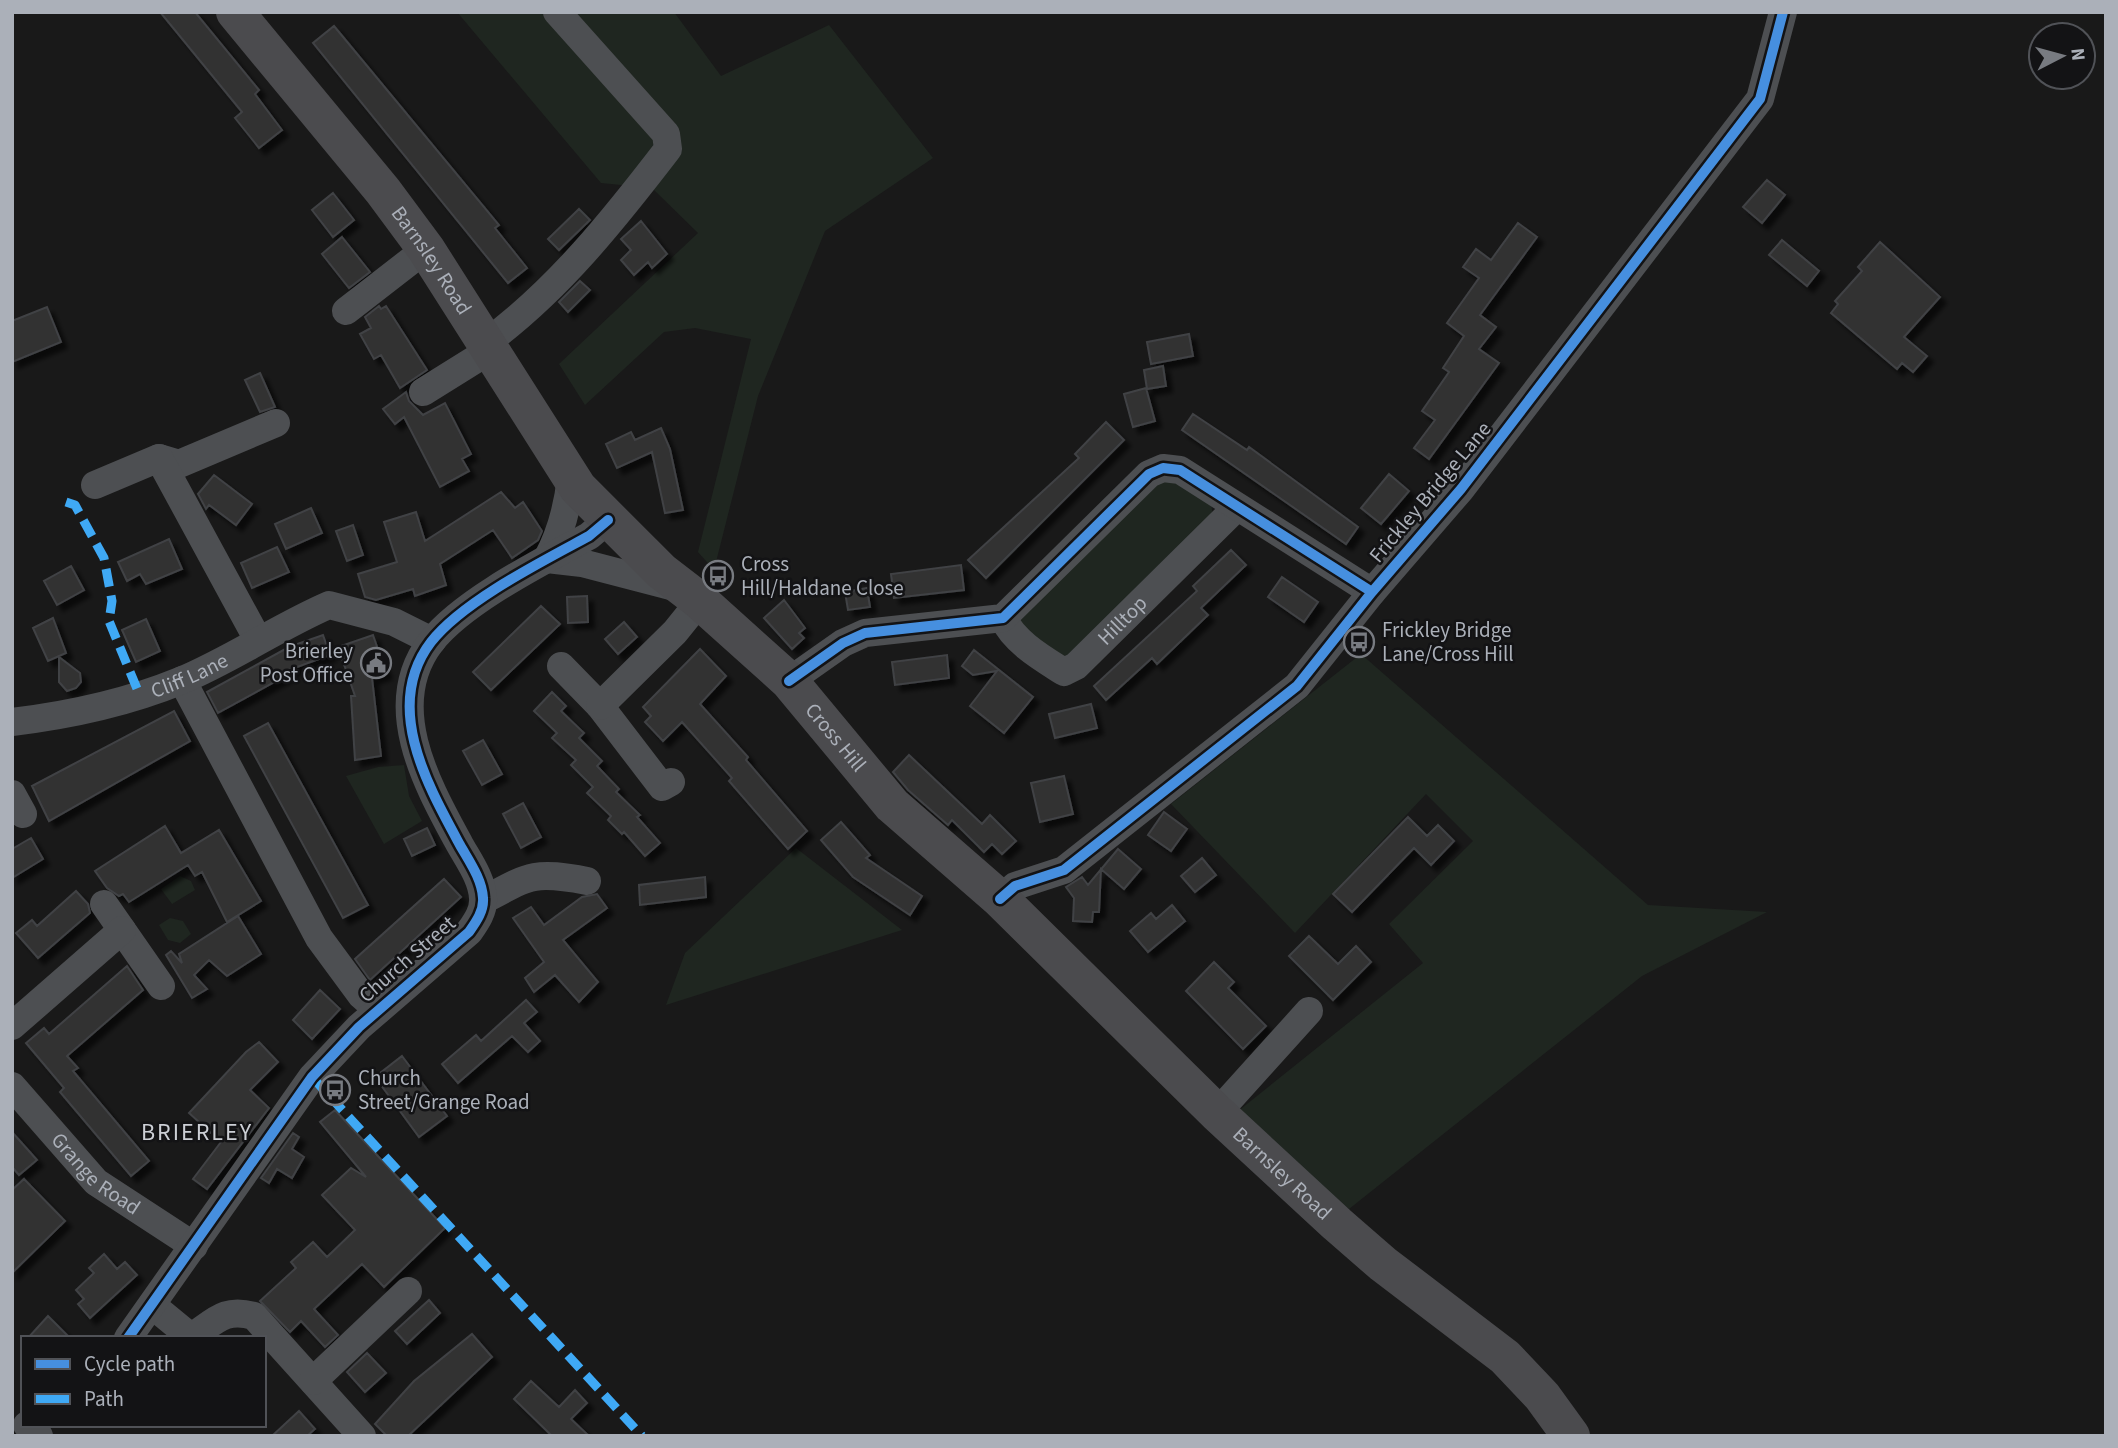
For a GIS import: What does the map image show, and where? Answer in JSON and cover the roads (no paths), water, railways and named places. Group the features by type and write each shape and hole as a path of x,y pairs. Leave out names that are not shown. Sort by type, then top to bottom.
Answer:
{"highway":[{"name":"Barnsley Road","path":"234,12 383,191 426,249 571,477 608,520"},
{"name":"Cross Hill","path":"608,520 789,681 892,805 1000,900"},
{"name":"Barnsley Road","path":"1000,900 1217,1113 1383,1264 1455,1316 1505,1357 1542,1396 1571,1436"}],"street":[{"path":"424,392 490,346 601,246 629,200 668,149 666,134 557,12"},
{"name":"Frickley Bridge Lane","path":"1000,900 1015,886 1035,882 1064,870 1297,686 1372,592 1461,489 1760,99 1783,12"},
{"path":"346,311 426,249"},
{"path":"96,485 159,457 179,464 276,423"},
{"path":"159,457 258,640"},
{"path":"789,681 843,643 865,633 1003,618 1149,474 1163,468 1180,470 1372,592"},
{"path":"547,559 556,542 568,504 571,477"},
{"name":"Hilltop","path":"1003,618 1010,632 1064,672 1076,666 1236,508"},
{"path":"587,881 557,876 531,876 484,900 480,882 427,783 415,750 410,709 416,670 432,641 458,616 547,559 589,536 608,520"},
{"path":"547,559 582,563 692,595 675,632 600,706"},
{"name":"Cliff Lane","path":"12,722 102,707 182,680 329,606 394,622 432,641"},
{"path":"561,666 600,706 662,787 671,782"},
{"path":"182,680 319,937 360,995 378,1010"},
{"name":"Church Street","path":"129,1336 312,1077 378,1010 469,932 478,919 484,900"},
{"path":"104,904 161,986"},
{"path":"12,1026 121,930"},
{"path":"1217,1113 1310,1011"},
{"name":"Grange Road","path":"12,1086 96,1182 194,1245"},
{"path":"313,1381 408,1291"},
{"path":"152,1304 186,1333 196,1334 222,1314 239,1312 254,1316 313,1381 349,1432"}],"place":[{"name":"Cross Hill/Haldane Close","path":"718,576"},
{"name":"Frickley Bridge Lane/Cross Hill","path":"1359,642"},
{"name":"Brierley Post Office","path":"376,663"},
{"name":"Church Street/Grange Road","path":"335,1090"}],"district":[{"name":"BRIERLEY","path":"197,1132"}]}
